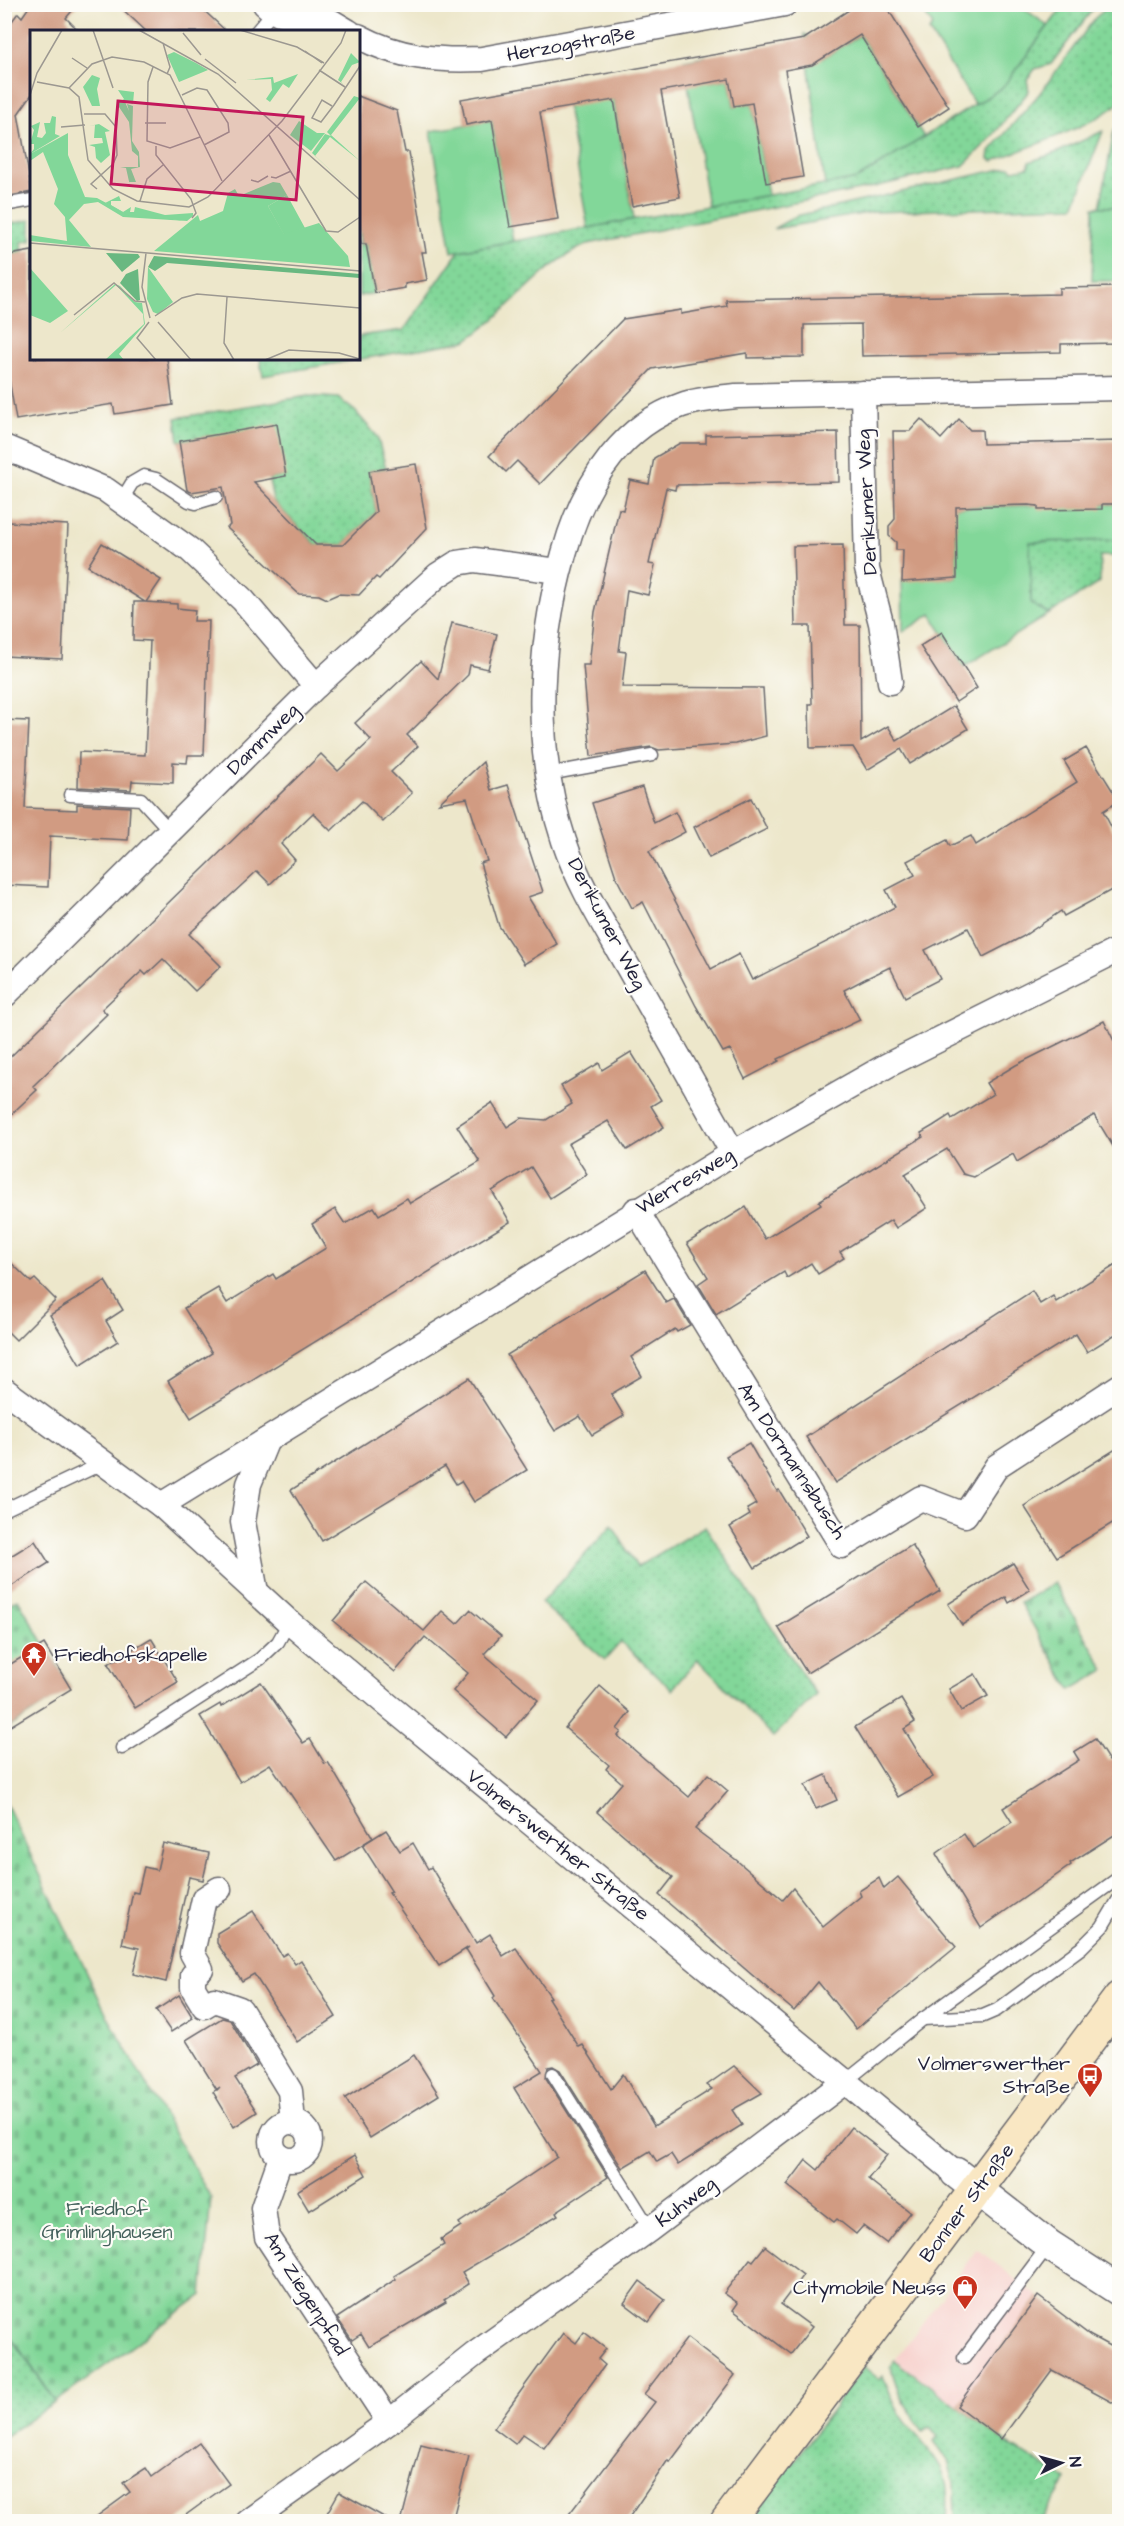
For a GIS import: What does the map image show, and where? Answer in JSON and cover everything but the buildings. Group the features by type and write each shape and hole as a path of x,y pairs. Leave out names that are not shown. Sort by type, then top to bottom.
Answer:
{"main road":[{"name":"Bonner Straße","path":"727,2522 966,2181 1119,1998"}],"street":[{"name":"Herzogstraße","path":"360,37 400,53 432,60 482,59 785,4"},
{"path":"282,16 318,16 345,30"},
{"name":"Derikumer Weg","path":"733,1153 585,891 564,841 548,774 543,740 542,687 547,629 558,571 578,509 599,470 623,442 654,418 682,404 708,399 863,393 1119,388"},
{"name":"Derikumer Weg","path":"863,393 867,569 881,623 890,681"},
{"path":"4,447 106,490 190,550 216,573 316,686"},
{"name":"Dammweg","path":"4,996 316,686 438,575 457,563 475,560 558,571"},
{"name":"Werresweg","path":"161,1505 636,1210 733,1153 888,1065 1119,949"},
{"name":"Am Dormannsbusch","path":"636,1210 842,1546 921,1498 965,1515 996,1466 1119,1386"},
{"name":"Volmerswerther Straße","path":"4,1390 161,1505 290,1622 966,2181 1049,2245 1119,2291"},
{"path":"256,1592 243,1522 249,1484 267,1440"},
{"name":"Am Ziegenpfad","path":"219,1889 204,1899 192,1953 201,1969 193,1975 193,1988 204,2006 214,2000 240,2009 290,2091 293,2122 283,2124 275,2130 272,2140 274,2150 281,2157 263,2208 267,2237 388,2422"},
{"name":"Kuhweg","path":"248,2522 388,2422 475,2354 650,2229 846,2081"}],"lane":[{"path":"259,30 282,16"},
{"path":"4,205 30,200"},
{"path":"121,501 132,483 144,476 156,479 189,501 196,503 216,497"},
{"path":"548,774 652,755"},
{"path":"70,795 141,799 171,832"},
{"path":"4,1510 103,1463"},
{"path":"122,1748 260,1659 278,1642 290,1622"},
{"name":"Kuhweg","path":"846,2081 923,2019 1119,1877"},
{"path":"923,2019 982,2016 996,2010 1081,1948 1102,1927 1119,1897"},
{"path":"554,2074 650,2229"},
{"path":"964,2358 1049,2245"}],"shaded area":[{"path":"977,2249 1038,2296 957,2406 895,2360"}],"green space":[{"path":"917,5 1019,5 1048,26 1003,87 975,105 929,31 933,25"},
{"path":"1064,5 1096,5 1051,64 1035,69 1027,80 1029,91 989,140 963,166 874,187 588,244 554,264 481,330 465,341 360,359 360,336 404,330 459,251 857,179 1003,87"},
{"path":"1107,8 1119,17 1119,103 1077,128 994,161 989,159 990,151 1040,93 1095,18"},
{"path":"804,34 809,36 823,58 860,35 924,137 857,179 825,185"},
{"path":"705,56 710,82 729,79 734,106 752,103 768,195 708,206 684,60"},
{"path":"565,94 614,100 634,219 588,228"},
{"path":"492,120 513,241 452,252 431,131"},
{"path":"1119,123 1119,207 1100,208 1114,131"},
{"path":"1103,131 1074,206 874,212 773,229 796,216 1010,167 1014,170 1029,167 1029,162 1058,152"},
{"path":"1094,207 1119,207 1119,281 1092,281"},
{"path":"30,220 30,240 22,242 23,253 5,256 4,225"},
{"path":"360,229 361,244 366,244 370,268 375,267 377,278 372,279 375,293 360,296"},
{"path":"260,360 355,360 263,376"},
{"path":"308,396 338,398 355,411 377,436 386,468 369,471 376,512 343,545 316,545 273,501 269,479 280,477 204,437 179,441 176,418"},
{"path":"1119,504 1119,540 1030,542 1031,604 1049,614 964,667 931,614 903,632 902,579 957,578 956,549 947,507"},
{"path":"1119,540 1119,556 1100,556 1100,582 1049,614 1031,604 1030,542"},
{"path":"612,1525 637,1567 705,1526 816,1695 773,1737 697,1659 672,1690 621,1642 605,1660 541,1603"},
{"path":"1054,1583 1105,1670 1071,1690 1020,1603"},
{"name":"Friedhofskapelle","path":"18,1599 70,1688 5,1730 5,1606"},
{"name":"Friedhof Grimlinghausen","path":"5,1801 108,2017 211,2198 202,2295 56,2402 5,2328"},
{"path":"4,2328 56,2402 5,2436 4,2436"},
{"path":"895,2360 1001,2439 1066,2480 1041,2521 955,2521 954,2483 948,2460 934,2441 938,2436 930,2427 923,2432 900,2396 890,2366"},
{"path":"864,2367 880,2380 883,2376 901,2415 941,2468 947,2489 947,2521 749,2521"}],"place":[{"name":"Friedhofskapelle","path":"34,1678"},
{"name":"Volmerswerther Straße","path":"1090,2099"},
{"name":"Citymobile Neuss","path":"965,2311"}]}
